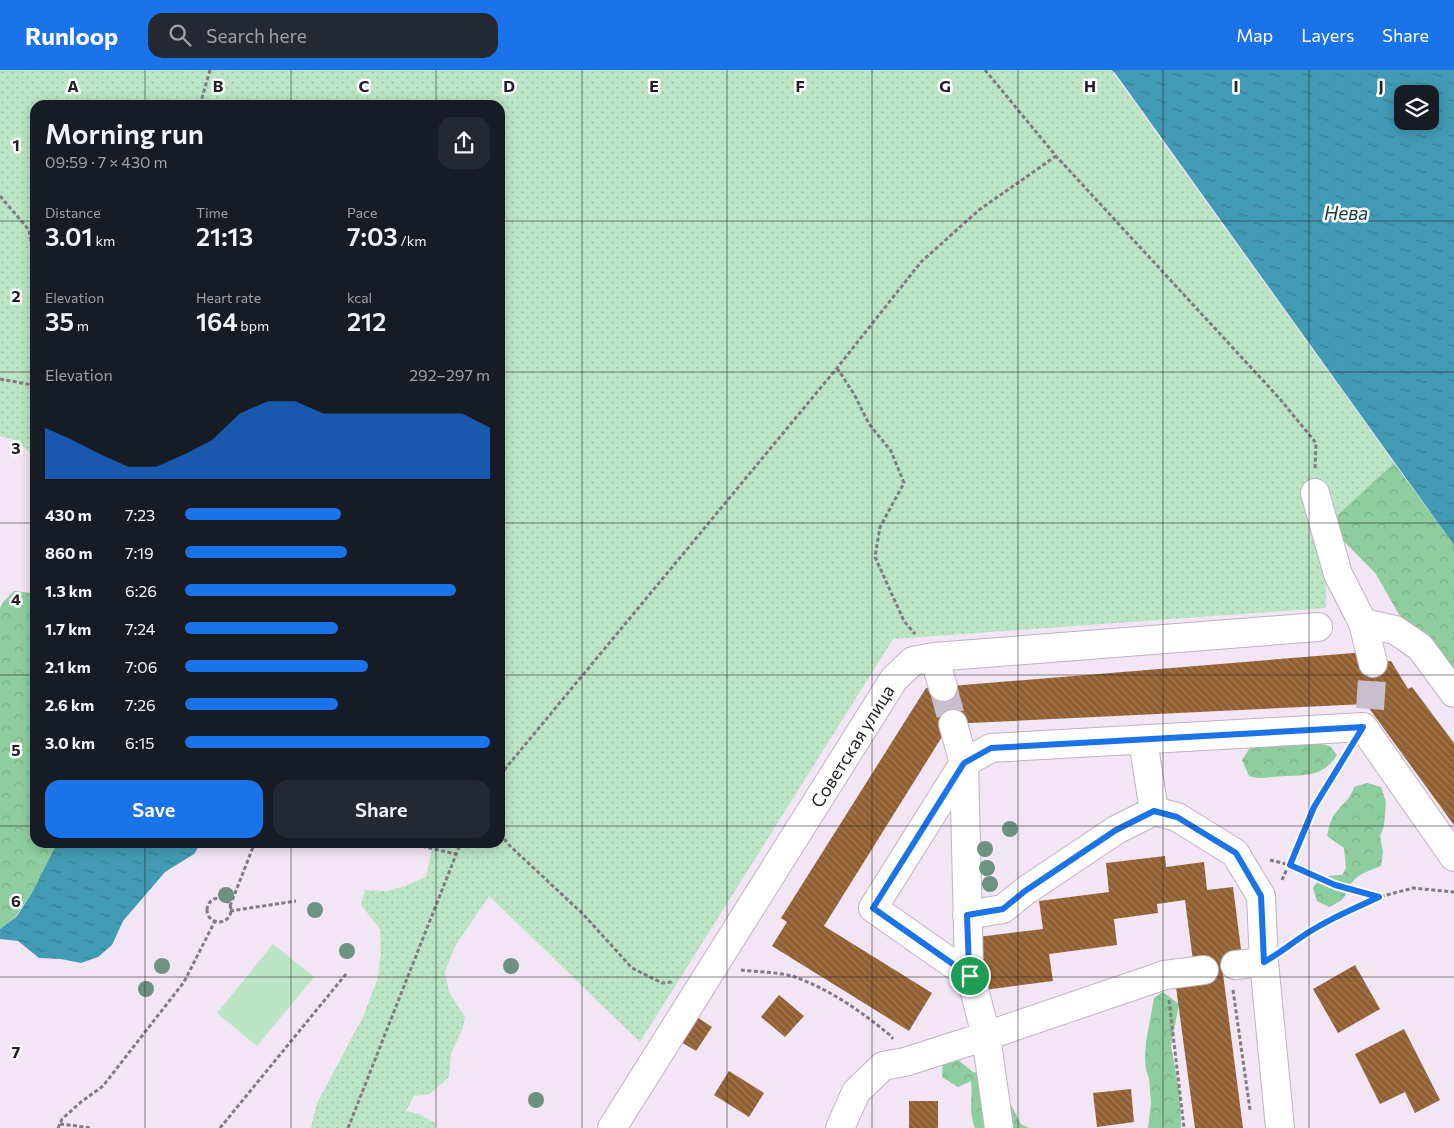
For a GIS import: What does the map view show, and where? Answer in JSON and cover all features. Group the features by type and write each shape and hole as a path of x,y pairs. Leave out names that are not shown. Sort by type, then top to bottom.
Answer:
{"street":[{"path":"1315,493 1338,574 1363,623 1373,663"},
{"path":"1363,623 1395,630 1420,648 1454,693"},
{"name":"Советская улица","path":"612,1128 894,679 914,662 934,657 1318,627"},
{"path":"934,657 942,687"},
{"path":"970,976 873,908 964,763 991,748 1143,740 1366,718 1454,857"},
{"path":"953,724 964,763 969,969 986,1036 999,1128"},
{"path":"1143,740 1154,811"},
{"path":"967,915 1003,909 1025,891 1116,830 1154,811 1177,817 1236,853 1261,896 1264,962 1280,1128"},
{"path":"1234,978 1264,962"},
{"path":"840,1128 856,1092 883,1066 905,1062 986,1036 1165,975 1204,970"}],"path":[{"path":"201,100 210,70"},
{"path":"985,70 1056,156 1280,399 1316,443 1315,493"},
{"path":"505,769 837,368 921,262 978,210 1056,156"},
{"path":"0,196 29,230 30,236"},
{"path":"837,368 854,394 869,424 891,451 904,483 880,527 875,557 904,620 934,657"},
{"path":"0,380 30,385"},
{"path":"1261,909 1279,888 1314,807 1366,718"},
{"path":"505,840 583,914 632,968 662,983 690,980 714,966 794,977 829,992 865,1015 891,1036 905,1062"},
{"path":"230,909 229,903 224,899 212,900 208,905 210,917 215,921 227,919 253,848"},
{"path":"430,848 456,854"},
{"path":"348,1128 458,848"},
{"path":"1236,853 1290,865 1335,885 1379,897"},
{"path":"1264,962 1281,953 1300,937 1334,918 1379,897 1413,888 1454,892"},
{"path":"230,909 296,901"},
{"path":"92,1128 59,1126 62,1119 103,1086 184,982 215,921"},
{"path":"220,1128 346,974"},
{"path":"1165,975 1184,1128"},
{"path":"1234,978 1251,1118"}],"green space":[{"path":"0,70 1111,70 1394,463 1327,525 1326,608 893,639 640,1042 489,896 455,946 445,972 449,992 465,1017 463,1027 451,1054 449,1077 430,1094 414,1096 406,1111 419,1114 435,1123 435,1128 311,1128 317,1103 364,1015 378,977 381,950 380,929 361,905 365,890 387,891 426,877 432,848 505,848 505,100 30,100 30,453 18,441 0,436"},
{"path":"1394,463 1454,545 1454,690 1398,613 1376,574 1327,524"},
{"path":"14,591 30,593 30,848 54,848 33,891 16,916 0,929 0,608"},
{"path":"1258,743 1316,743 1330,746 1337,755 1327,767 1316,773 1257,778 1249,776 1242,760 1249,749"},
{"path":"1367,783 1381,787 1386,802 1384,826 1380,836 1383,852 1381,866 1356,878 1349,886 1344,898 1329,907 1317,901 1313,888 1325,877 1342,875 1346,868 1344,848 1327,836 1330,826 1334,816 1349,798 1354,787"},
{"path":"273,944 314,977 257,1046 217,1013"},
{"path":"1163,992 1179,1004 1171,1046 1180,1096 1181,1128 1148,1128 1151,1103 1145,1059 1146,1042 1154,998"},
{"path":"957,1059 973,1072 1001,1076 1009,1101 1021,1124 1029,1128 975,1128 971,1110 971,1081 958,1087 942,1077 943,1062"}],"water":[{"name":"Нева","path":"1111,70 1454,70 1454,545 1115,73"},
{"path":"54,848 198,848 194,854 165,872 123,921 112,945 98,957 81,963 61,959 39,958 18,941 0,939 0,929 17,916 33,891"}],"building":[{"path":"1366,652 1368,664 1391,661 1408,689 1412,687 1454,743 1454,825 1366,704 950,724 824,926 932,993 909,1031 772,946 787,922 781,918 926,688"},
{"path":"1165,856 1166,867 1204,862 1207,890 1233,887 1242,957 1236,972 1223,974 1243,1128 1195,1128 1175,980 1193,961 1185,900 1157,904 1158,913 1114,919 1117,945 1049,954 1053,981 984,990 978,937 1043,929 1039,901 1109,892 1106,863"},
{"path":"1355,965 1380,1009 1338,1033 1313,989"},
{"path":"779,995 804,1016 785,1037 761,1017"},
{"path":"697,1017 712,1027 696,1051 681,1042"},
{"path":"1404,1029 1440,1100 1415,1113 1405,1092 1380,1104 1355,1054"},
{"path":"729,1071 764,1093 749,1117 714,1095"},
{"path":"1131,1089 1134,1122 1097,1127 1093,1093"},
{"path":"909,1101 938,1101 938,1128 909,1128"}],"tunnel":[{"path":"1370,709 1373,663"},
{"path":"943,687 953,724"}],"route":[{"path":"1363,727 1314,807 1290,865 1335,885 1379,897 1334,918 1300,937 1281,953 1264,962 1261,896 1236,853 1177,817 1154,811 1116,830 1025,891 1003,909 967,915 970,976 873,908 964,763 991,748 1363,727"}]}
